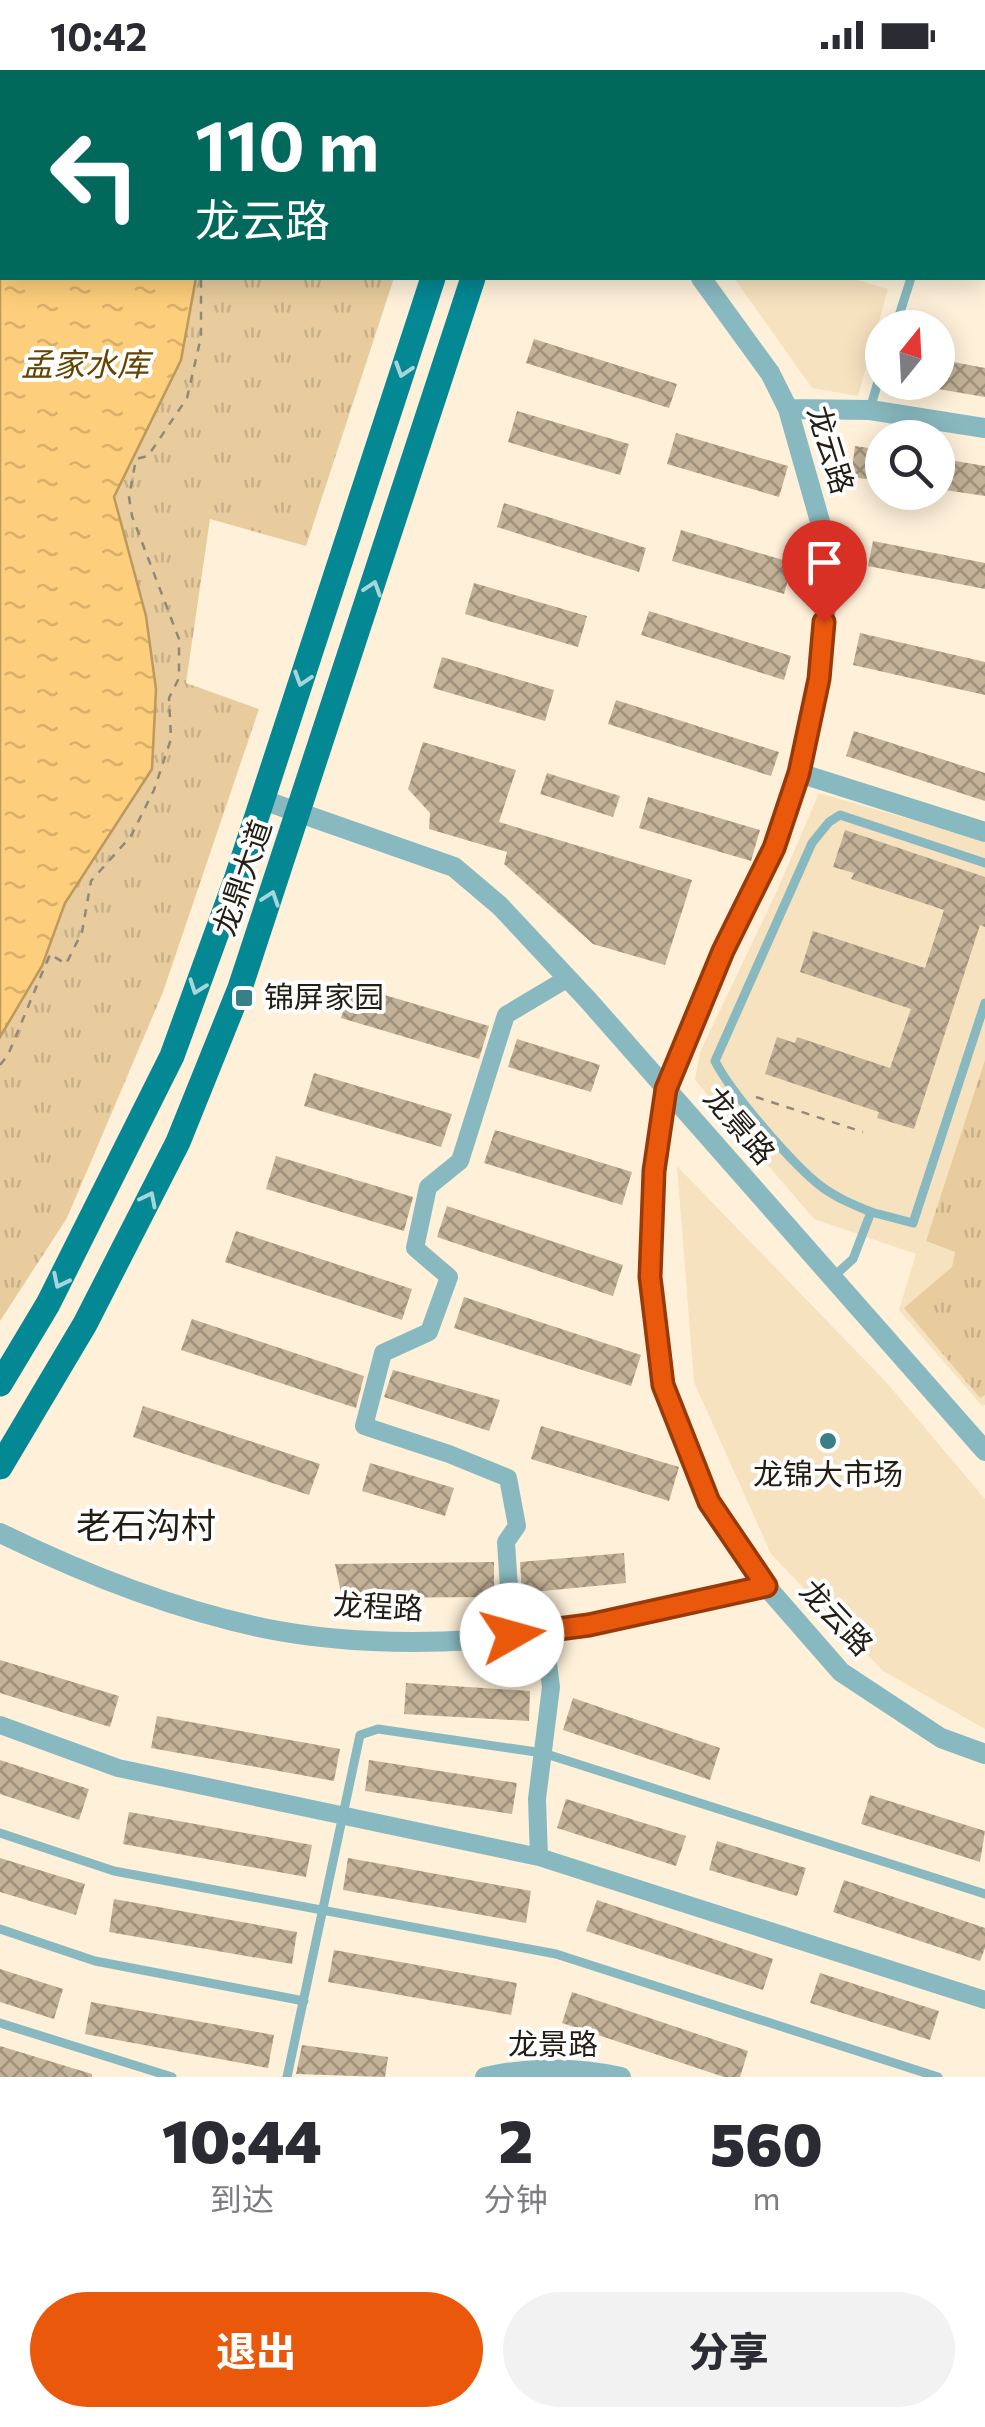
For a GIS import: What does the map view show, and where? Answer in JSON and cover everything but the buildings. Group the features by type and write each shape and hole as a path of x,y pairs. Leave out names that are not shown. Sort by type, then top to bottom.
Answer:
{"main road":[{"name":"龙鼎大道","path":"0,1384 48,1304 172,1056 263,800 433,280"},
{"name":"龙鼎大道","path":"0,1467 84,1324 178,1142 240,988 472,280"}],"street":[{"name":"龙云路","path":"703,280 739,327 788,408 820,525 827,594 819,679 799,773 774,848 723,951 666,1089 654,1171 650,1277 663,1385 709,1502 766,1586 841,1672 941,1738 985,1754"},
{"path":"788,408 870,410 985,428"},
{"path":"799,773 985,832"},
{"name":"龙景路","path":"263,800 454,868 500,906 985,1451"},
{"path":"512,1635 506,1542 517,1526 508,1478 364,1426 382,1353 429,1332 449,1276 415,1248 428,1187 460,1161 506,1015 568,978"},
{"name":"龙程路","path":"0,1533 73,1569 145,1594 264,1628 363,1639 476,1640 589,1625 766,1586"},
{"path":"539,1857 537,1800 551,1687 544,1631"},
{"path":"0,1725 118,1768 539,1857 985,2000"},
{"name":"龙景路","path":"485,2077 514,2071 589,2070 621,2077"}],"lane":[{"path":"900,310 909,280"},
{"path":"870,410 873,400"},
{"path":"985,863 840,816 828,822 812,843 715,1061 755,1117 819,1185 841,1200 913,1223 985,1003"},
{"path":"832,1278 853,1259 871,1212"},
{"path":"287,2077 360,1735 378,1729 543,1753 985,1894"},
{"path":"0,1833 114,1870 556,1954 938,2077"},
{"path":"0,1929 95,1961 304,2001"},
{"path":"0,2023 172,2077"}],"path":[{"path":"0,1065 16,1038 50,954 66,964 82,932 91,881 132,836 154,790 171,739 170,698 179,678 180,639 132,516 129,497 136,458 148,456 187,398 201,337 200,280"},
{"path":"735,1090 863,1132"}],"shaded area":[{"path":"735,280 858,280 888,289 882,310 865,310 865,371 858,396 812,388"},
{"path":"819,793 985,841 982,1406 899,1310 916,1254 814,1219 695,1080 700,1052"},
{"name":"龙锦大市场","path":"677,1166 887,1383 985,1499 985,1729 883,1671 771,1554 694,1382"}],"green space":[{"path":"0,280 393,280 306,546 210,519 186,683 259,709 163,992 67,1218 0,1321"},
{"path":"985,1060 985,1395 980,1398 904,1308 952,1267 955,1252 926,1241"}],"water":[{"name":"孟家水库","path":"0,280 196,280 181,360 114,497 146,616 156,689 152,769 65,903 42,966 0,1037"}],"place":[{"name":"锦屏家园","path":"244,998"},
{"name":"龙锦大市场","path":"828,1441"}],"district":[{"name":"老石沟村","path":"146,1526"}],"route":[{"path":"512,1635 589,1625 766,1586 709,1502 663,1385 650,1277 654,1171 666,1089 723,951 774,848 799,773 819,679 824,622"}]}
